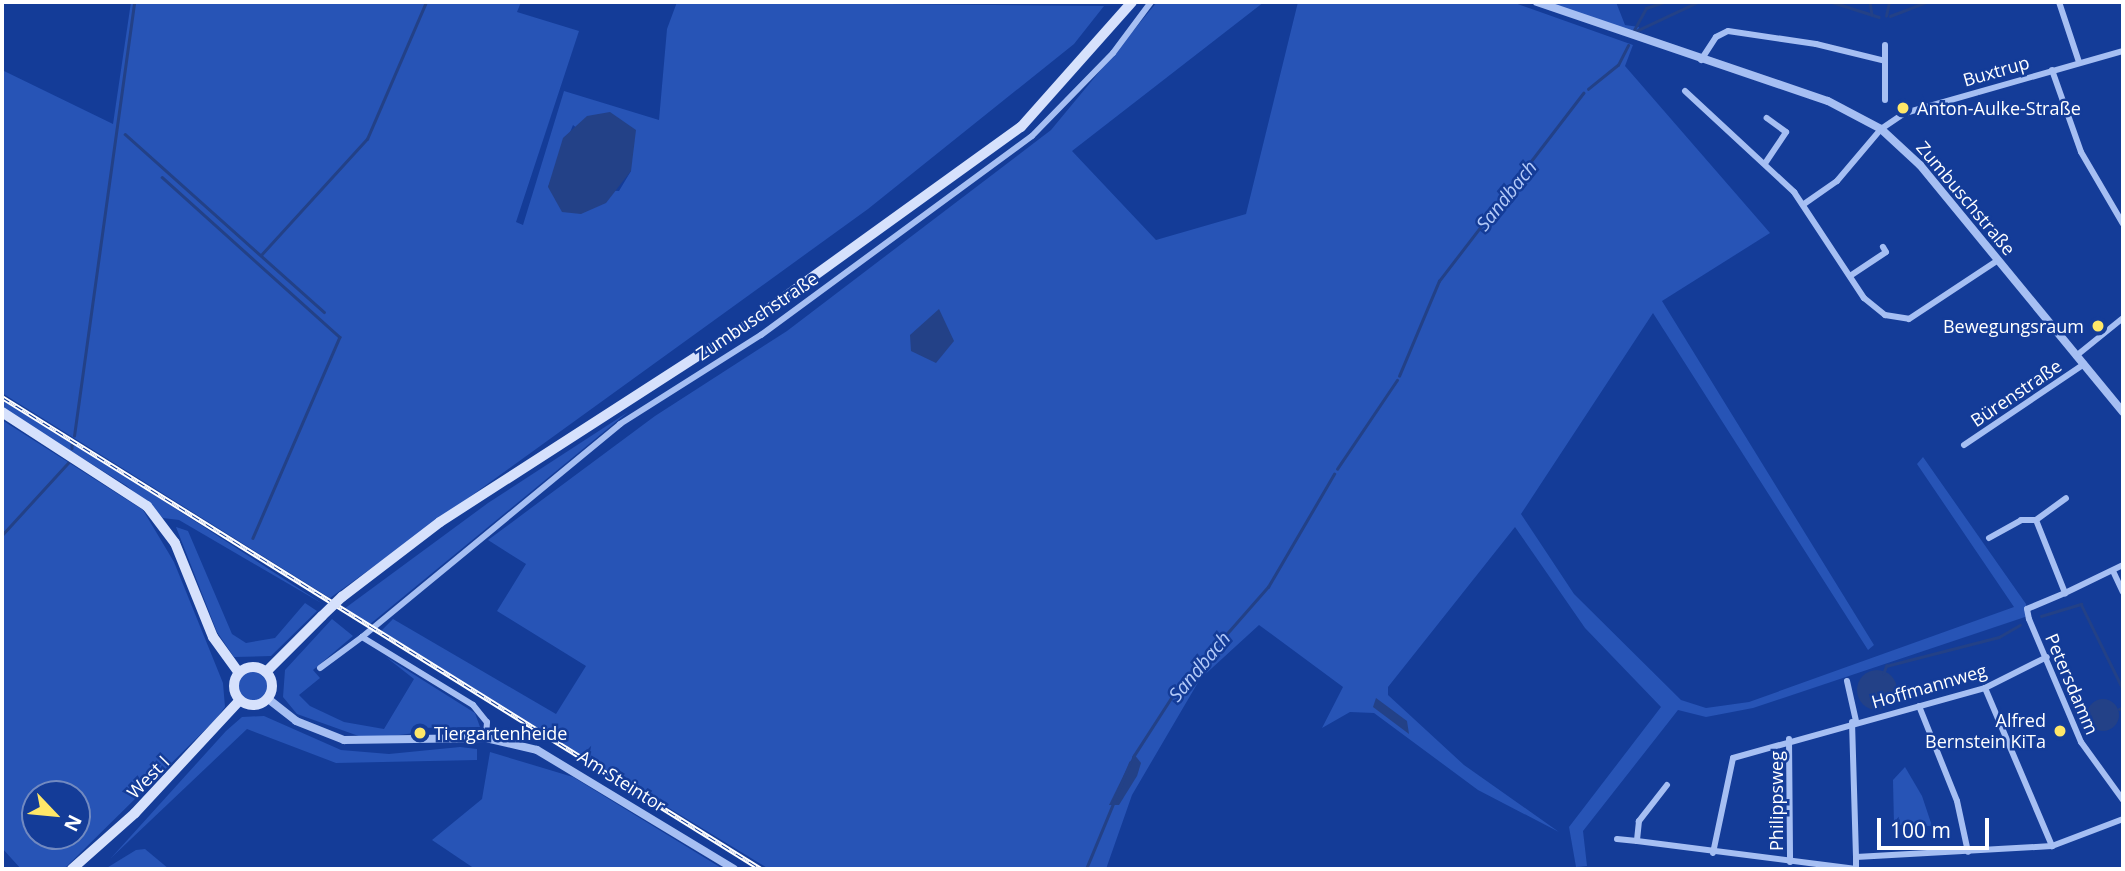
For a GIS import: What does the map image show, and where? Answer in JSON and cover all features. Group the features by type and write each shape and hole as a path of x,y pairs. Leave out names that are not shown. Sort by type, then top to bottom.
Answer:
{"main road":[{"path":"266,672 252,667 239,673 234,690 240,700 251,705 267,698 266,672 342,597 440,522 746,325 1021,127 1132,2"},
{"path":"2,412 147,506 175,543 213,637 239,673"},
{"name":"West I","path":"72,869 135,813 240,700"}],"street":[{"name":"Zumbuschstraße","path":"362,638 620,424 761,335 1032,136 1113,53 1151,2"},
{"name":"Zumbuschstraße","path":"1537,2 1828,101 1881,129 1920,165 2123,412"},
{"path":"2059,2 2079,62"},
{"path":"1701,60 1722,33 1740,32 1885,61"},
{"path":"1885,45 1885,100"},
{"name":"Buxtrup","path":"1881,129 1905,113 2052,69 2123,51"},
{"path":"2052,69 2081,152 2123,224"},
{"path":"1685,91 1713,111 1766,162 1804,204 1850,276 1874,307 1903,321 1998,260"},
{"path":"1766,162 1786,132 1767,118"},
{"path":"1804,204 1855,163 1881,129"},
{"path":"1850,276 1886,251 1883,247"},
{"path":"2076,356 2123,318"},
{"name":"Bürenstraße","path":"1964,445 2084,365"},
{"path":"1989,538 2021,520 2036,520 2066,498"},
{"path":"2036,520 2065,593 2123,565"},
{"path":"2113,571 2123,592"},
{"name":"Petersdamm","path":"2065,593 2027,609 2081,742 2123,800"},
{"path":"320,668 362,638 473,705 487,722 486,738"},
{"name":"Hoffmannweg","path":"1713,853 1727,765 1789,740 1985,688 2047,657"},
{"name":"Hoffmannweg","path":"1847,681 1854,721"},
{"path":"1985,688 2052,846"},
{"name":"Am Steintor","path":"267,698 296,721 344,740 486,738 560,761 734,869"},
{"path":"1919,706 1957,801 1968,852"},
{"path":"1617,839 1856,869 1854,721"},
{"name":"Philippsweg","path":"1789,740 1790,862"},
{"path":"1637,841 1639,821 1667,785"},
{"path":"1856,857 2052,846 2123,819"}],"shaded area":[{"path":"131,2 521,2 517,12 579,31 516,222 523,225 564,91 659,120 667,29 677,2 1104,6 1074,44 868,209 330,598 2,393 2,70 113,124","holes":["573,125 631,171 619,191 548,187"]},
{"path":"1157,2 1264,2 1072,151 1156,240 1246,214 1298,2 1512,2 1633,45 1625,66 1770,233 1662,301 1874,645 1868,650 1653,313 1521,514 1574,594 1681,700 1706,708 1749,702 2014,607 1917,464 1923,457 2026,604 2028,616 1753,708 1706,717 1678,710 1583,831 1587,866 1576,867 1569,827 1661,707 1585,628 1515,527 1388,687 1388,695 1464,765 1559,832 1478,790 1374,713 1350,712 1322,728 1343,687 1259,625 1200,679 1132,795 1106,869 769,869 380,632 393,619 556,714 586,666 497,611 526,564 488,540 655,416 787,331 1051,130"},
{"path":"1547,2 1616,2 1625,25 1639,27 1637,34"},
{"path":"610,112 636,130 631,171 606,203 581,214 562,212 548,187 563,138 587,116"},
{"path":"939,309 954,341 936,363 911,351 910,335"},
{"path":"2,400 323,604 179,520 163,518 127,486 2,408"},
{"path":"628,412 369,625 344,609 488,503"},
{"path":"2,420 143,510 174,562 223,683 225,707 91,842 91,780 21,780 21,850 83,850 64,869 21,869 2,848"},
{"path":"176,527 188,531 232,634 246,643 275,638 305,603 317,611 271,656 234,657 217,632"},
{"path":"332,619 353,636 313,670 320,678 299,695 310,706 344,722 384,729 414,679 386,657 475,713 480,727 415,728 415,733 367,739 297,714 283,697 285,670"},
{"path":"1877,670 1885,671 1891,676 1896,682 1896,698 1891,704 1885,709 1877,710 1869,709 1863,704 1858,698 1857,690 1858,682 1863,676 1869,671"},
{"path":"253,671 264,675 268,686 264,697 253,701 242,697 238,686 242,675"},
{"path":"1376,698 1407,721 1409,734 1373,707"},
{"path":"2103,699 2115,703 2119,715 2115,727 2103,731 2091,727 2087,715 2091,703"},
{"path":"264,716 341,750 389,754 460,747 477,749 477,760 336,763 247,729 111,858 226,731 242,717"},
{"path":"490,752 573,777 723,869 475,869 432,840 482,799"},
{"path":"1134,754 1141,763 1137,776 1119,805 1109,805"},
{"path":"1905,767 1922,796 1932,826 1894,825 1893,780"},
{"path":"145,849 169,869 105,869 136,850"}],"waterway":[{"path":"74,436 134,2"},
{"path":"261,255 367,139 426,2"},
{"name":"Sandbach","path":"1634,30 1646,8 1665,2"},
{"name":"Sandbach","path":"1632,33 1698,2"},
{"name":"Sandbach","path":"1832,2 1879,17"},
{"name":"Sandbach","path":"1870,2 1872,15"},
{"name":"Sandbach","path":"1886,16 1889,2"},
{"name":"Sandbach","path":"1890,16 1926,2"},
{"name":"Sandbach","path":"1588,89 1618,65 1628,45"},
{"name":"Sandbach","path":"1399,376 1439,281 1583,93"},
{"path":"125,134 324,312"},
{"path":"162,177 340,337 253,538"},
{"name":"Sandbach","path":"1337,469 1397,380"},
{"path":"2,535 68,463"},
{"name":"Sandbach","path":"1133,757 1173,695 1268,587 1334,474"},
{"path":"2041,616 2081,604 2123,689"},
{"path":"1883,674 1886,666 1999,637 2020,625"},
{"path":"2119,709 2123,707"},
{"name":"Sandbach","path":"1086,869 1130,763"}],"railway":[{"path":"2,397 761,869"}],"place":[{"name":"Anton-Aulke-Straße","path":"1903,108"},
{"name":"Bewegungsraum","path":"2098,326"},
{"name":"Alfred Bernstein KiTa","path":"2060,731"},
{"name":"Tiergartenheide","path":"420,733"}]}
